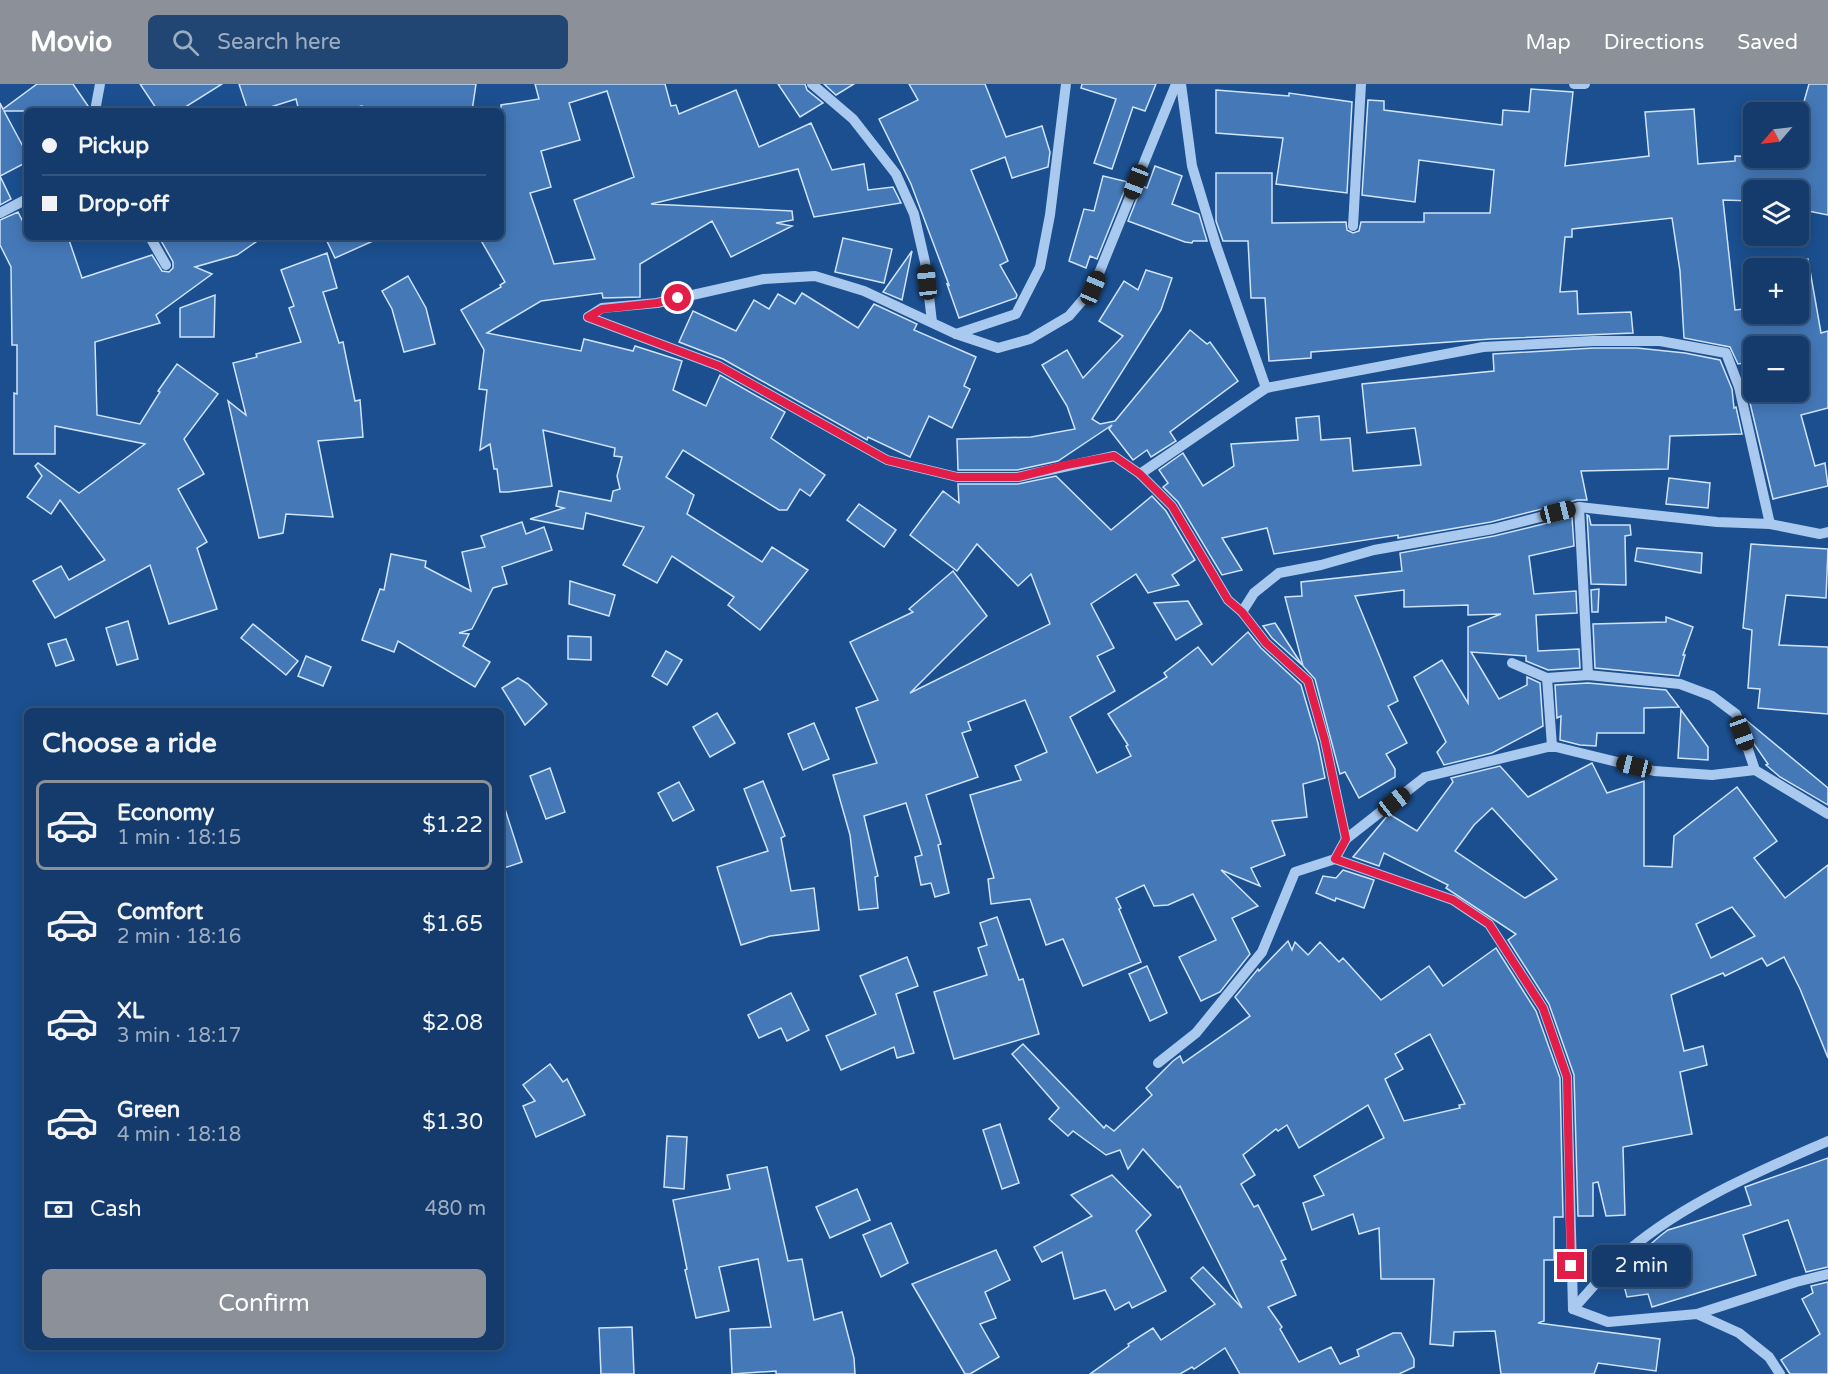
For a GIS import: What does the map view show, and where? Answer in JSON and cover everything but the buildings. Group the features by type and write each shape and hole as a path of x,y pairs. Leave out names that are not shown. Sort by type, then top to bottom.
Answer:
{"street":[{"path":"95,108 100,84"},
{"path":"956,334 1016,314 1040,267 1050,215 1066,84"},
{"path":"1176,84 1093,288 1069,316 1030,339 998,348 956,334 864,291 815,276 764,279 657,303 602,309 588,317 719,366 887,460 957,477 1018,477 1114,456 1140,474 1172,506 1228,600 1242,612 1266,643 1308,681 1325,741 1346,839"},
{"path":"1181,84 1192,166 1216,245 1266,388"},
{"path":"1353,226 1361,84"},
{"path":"1574,84 1585,84"},
{"path":"816,85 853,119 896,174 914,214 926,262 932,322"},
{"path":"0,213 24,201"},
{"path":"152,240 166,265"},
{"path":"1140,474 1266,388 1483,347 1593,341 1660,341 1726,353 1739,387 1755,448 1770,524"},
{"path":"1242,612 1254,593 1279,573 1321,565 1374,550 1493,529 1579,507 1717,522 1770,524 1821,534 1828,532"},
{"path":"1579,507 1588,675"},
{"path":"1512,663 1547,678 1588,675 1680,684 1712,696 1736,714 1755,770"},
{"path":"1547,678 1552,746"},
{"path":"1335,859 1346,839 1425,777 1552,746 1654,771 1712,775 1755,770 1828,814"},
{"path":"1158,1063 1196,1033 1262,952 1295,872 1335,859 1453,900 1489,924 1543,1008 1567,1077 1573,1309"},
{"path":"1573,1309 1630,1249 1678,1215 1742,1179 1828,1141"},
{"path":"1573,1309 1608,1322 1698,1314 1828,1274"},
{"path":"1698,1314 1740,1333 1769,1357 1780,1374"}],"route":[{"path":"678,298 657,303 602,309 588,317 719,366 887,460 957,477 1018,477 1114,456 1140,474 1172,506 1228,600 1242,612 1266,643 1308,681 1325,741 1346,839 1335,859 1453,900 1489,924 1543,1008 1567,1077 1571,1266"}]}
